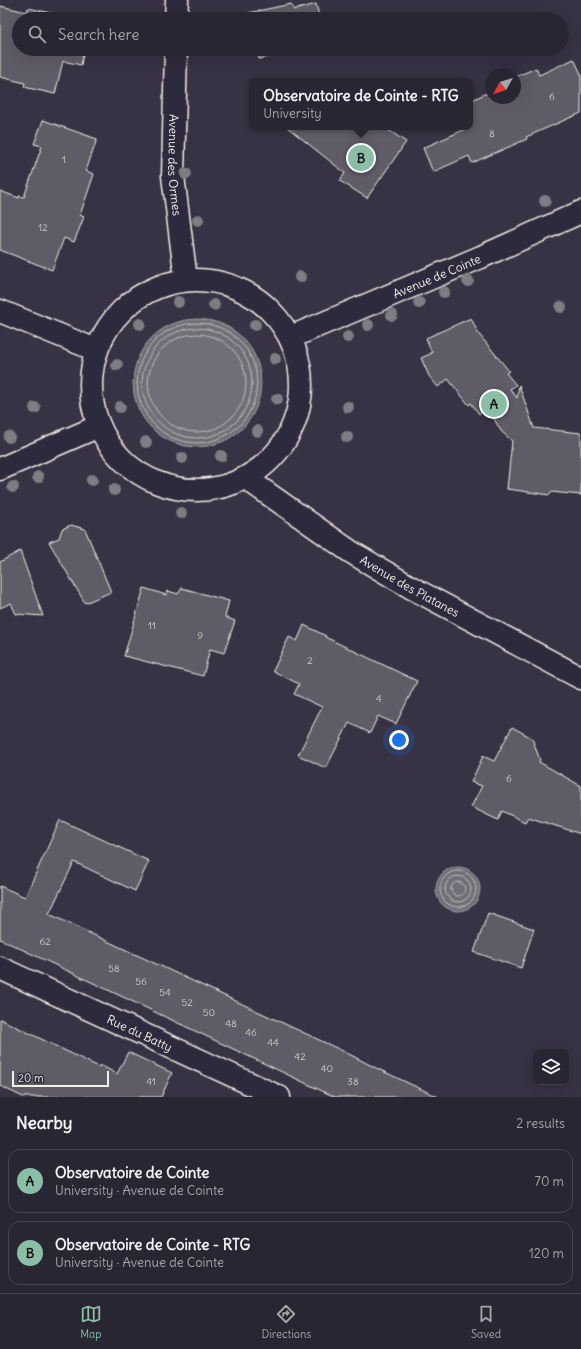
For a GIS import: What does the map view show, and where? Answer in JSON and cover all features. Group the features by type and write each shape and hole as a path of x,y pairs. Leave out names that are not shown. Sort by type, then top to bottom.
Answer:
{"street":[{"path":"176,12 177,0"},
{"name":"Avenue des Ormes","path":"176,56 173,176 186,280"},
{"name":"Avenue de Cointe","path":"291,337 481,257 581,212"},
{"path":"186,280 217,281 245,291 272,310 291,337 301,368 302,401 292,432 273,459 248,479 216,490 184,491 152,482 125,464 108,444 92,407 90,379 96,350 110,325 130,302 156,287 186,280"},
{"path":"0,311 96,350"},
{"path":"0,469 99,426"},
{"name":"Avenue des Platanes","path":"248,479 358,556 418,591 581,678"},
{"name":"Rue du Batty","path":"0,968 279,1097"}],"water":[{"path":"197,319 221,324 242,338 256,359 261,383 256,407 242,428 221,442 197,447 173,442 152,428 138,407 133,383 138,359 152,338 173,324"},
{"path":"458,867 470,871 476,877 480,889 476,901 470,907 458,911 446,907 440,901 436,889 440,877 446,871"}],"building":[{"path":"291,4 294,10 316,4 318,12 253,12"},
{"path":"0,6 27,12 12,12 12,56 83,56 81,65 63,61 55,94 24,87 25,83 0,77"},
{"path":"28,8 47,12 27,12"},
{"path":"258,56 273,56 259,59"},
{"path":"574,59 581,74 581,113 472,163 469,156 433,172 423,148 463,130 473,130 473,100 485,94 485,104 521,104 521,74 536,68 539,75"},
{"path":"43,120 97,139 86,171 94,174 80,215 84,217 74,242 64,238 52,270 0,250 0,191 19,198 19,196 24,197 42,146 34,144"},
{"path":"291,130 388,130 406,142 367,198 340,181 345,173"},
{"path":"471,318 478,333 509,371 506,373 516,385 510,389 517,398 519,385 534,428 581,433 581,495 551,492 550,495 507,489 512,441 501,431 487,407 479,414 471,403 469,405 448,379 438,387 429,376 421,358 432,353 426,338"},
{"path":"71,525 85,529 111,592 85,603 49,542 59,538 62,529"},
{"path":"20,551 43,616 16,614 11,603 0,608 0,562"},
{"path":"144,588 166,595 168,591 178,594 182,588 229,601 225,617 235,621 224,653 210,649 203,676 124,656"},
{"path":"304,625 326,636 325,637 417,681 396,724 378,716 370,733 349,723 326,768 298,755 322,707 294,694 299,684 273,671 289,637 297,641"},
{"path":"512,727 532,738 540,760 539,762 581,786 581,834 528,817 525,822 502,811 498,820 471,807 482,786 471,782 483,756 494,761"},
{"path":"60,820 149,861 135,891 74,862 49,914 438,1097 335,1097 0,939 0,886 25,897"},
{"path":"488,913 534,929 521,968 474,952"},
{"path":"0,1019 99,1067 100,1065 117,1074 128,1052 172,1073 161,1097 23,1097 0,1086"}],"place":[{"name":"Observatoire de Cointe - RTG","path":"361,158"},
{"name":"Observatoire de Cointe","path":"494,404"}]}
